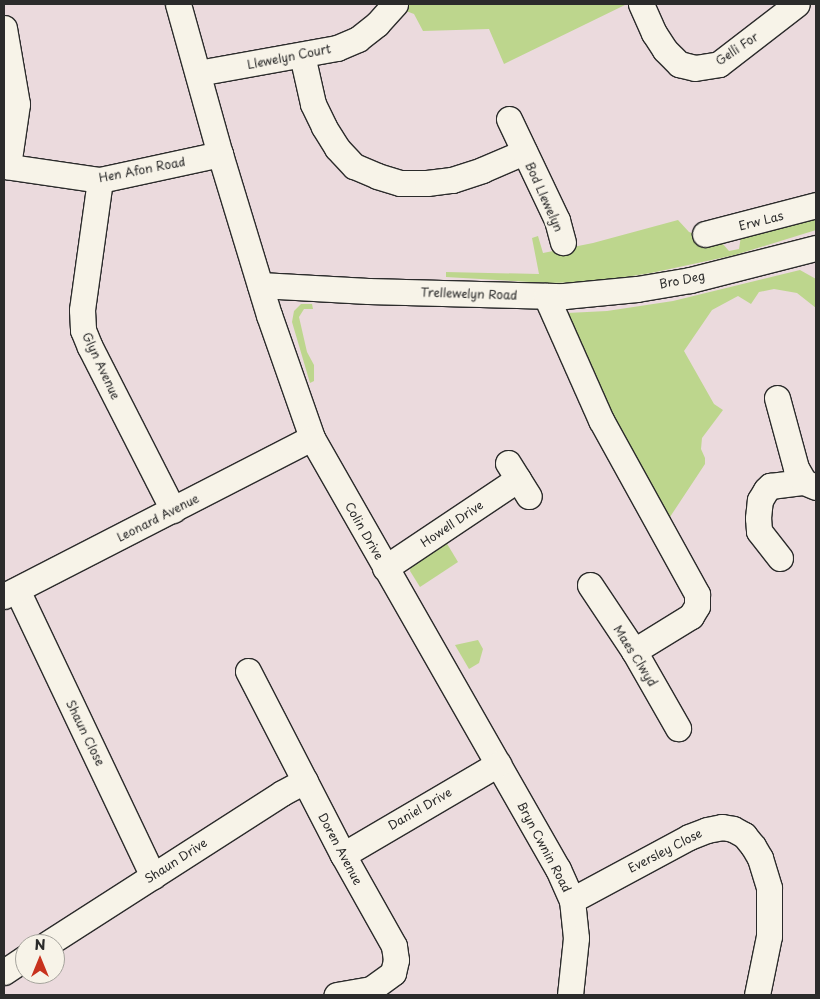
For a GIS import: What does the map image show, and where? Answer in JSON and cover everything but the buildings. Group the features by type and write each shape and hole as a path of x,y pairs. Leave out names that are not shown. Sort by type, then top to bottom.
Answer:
{"street":[{"path":"178,4 220,154 260,285"},
{"name":"Llewelyn Court","path":"198,73 337,48 358,38 377,24 395,4"},
{"name":"Gelli For","path":"641,4 654,33 665,50 679,64 695,68 719,64 797,4"},
{"path":"4,28 17,104 6,166"},
{"name":"Bod Llewelyn","path":"302,55 313,104 337,148 354,166 400,183 427,183 452,180 482,170 524,152"},
{"name":"Bod Llewelyn","path":"509,119 557,220 563,243"},
{"name":"Hen Afon Road","path":"6,166 100,180 220,154"},
{"name":"Glyn Avenue","path":"100,180 82,310 83,330 90,348 173,510"},
{"name":"Erw Las","path":"722,236 816,205"},
{"name":"Bro Deg","path":"546,296 637,289 690,280 816,248"},
{"name":"Trellewelyn Road","path":"260,285 368,291 546,296"},
{"name":"Colin Drive","path":"260,285 312,438 498,764"},
{"path":"546,296 601,420 697,594 697,606 691,616 634,651"},
{"path":"777,398 796,468 810,485"},
{"name":"Leonard Avenue","path":"10,593 312,438"},
{"name":"Howell Drive","path":"386,568 518,479"},
{"path":"780,558 759,531 760,500 770,486 810,485"},
{"name":"Shaun Close","path":"10,593 154,876"},
{"name":"Maes Clwyd","path":"592,599 634,651 680,730"},
{"name":"Doren Avenue","path":"248,671 342,855 394,946 396,960 393,973 371,989 337,995"},
{"name":"Daniel Drive","path":"342,855 498,764"},
{"name":"Bryn Cwnin Road","path":"498,764 558,869 572,900 576,938 570,995"},
{"name":"Shaun Drive","path":"64,934 282,793 305,781"},
{"name":"Eversley Close","path":"572,900 689,837 722,827 733,829 744,835 753,846 760,858 769,888 769,936 757,995"},
{"path":"4,972 15,965"}],"green space":[{"path":"409,4 627,4 504,64 489,29 423,31 414,14 406,11"},
{"path":"816,212 816,230 735,255 651,273 595,282 547,283 446,277 446,272 539,274 532,238 538,236 543,253 593,243 678,220 689,232 722,243 729,251 739,249 741,236"},
{"path":"800,270 816,279 816,308 797,293 774,289 759,292 751,304 738,296 712,310 684,351 714,404 723,410 702,438 701,449 705,458 705,464 668,520 592,382 567,313 607,311 673,301"},
{"path":"301,304 312,304 313,309 304,309 299,317 307,352 314,365 314,381 310,383 292,322 294,311"},
{"path":"446,542 458,562 420,587 410,571 411,565"},
{"path":"478,640 483,649 479,663 469,669 455,645"}]}
